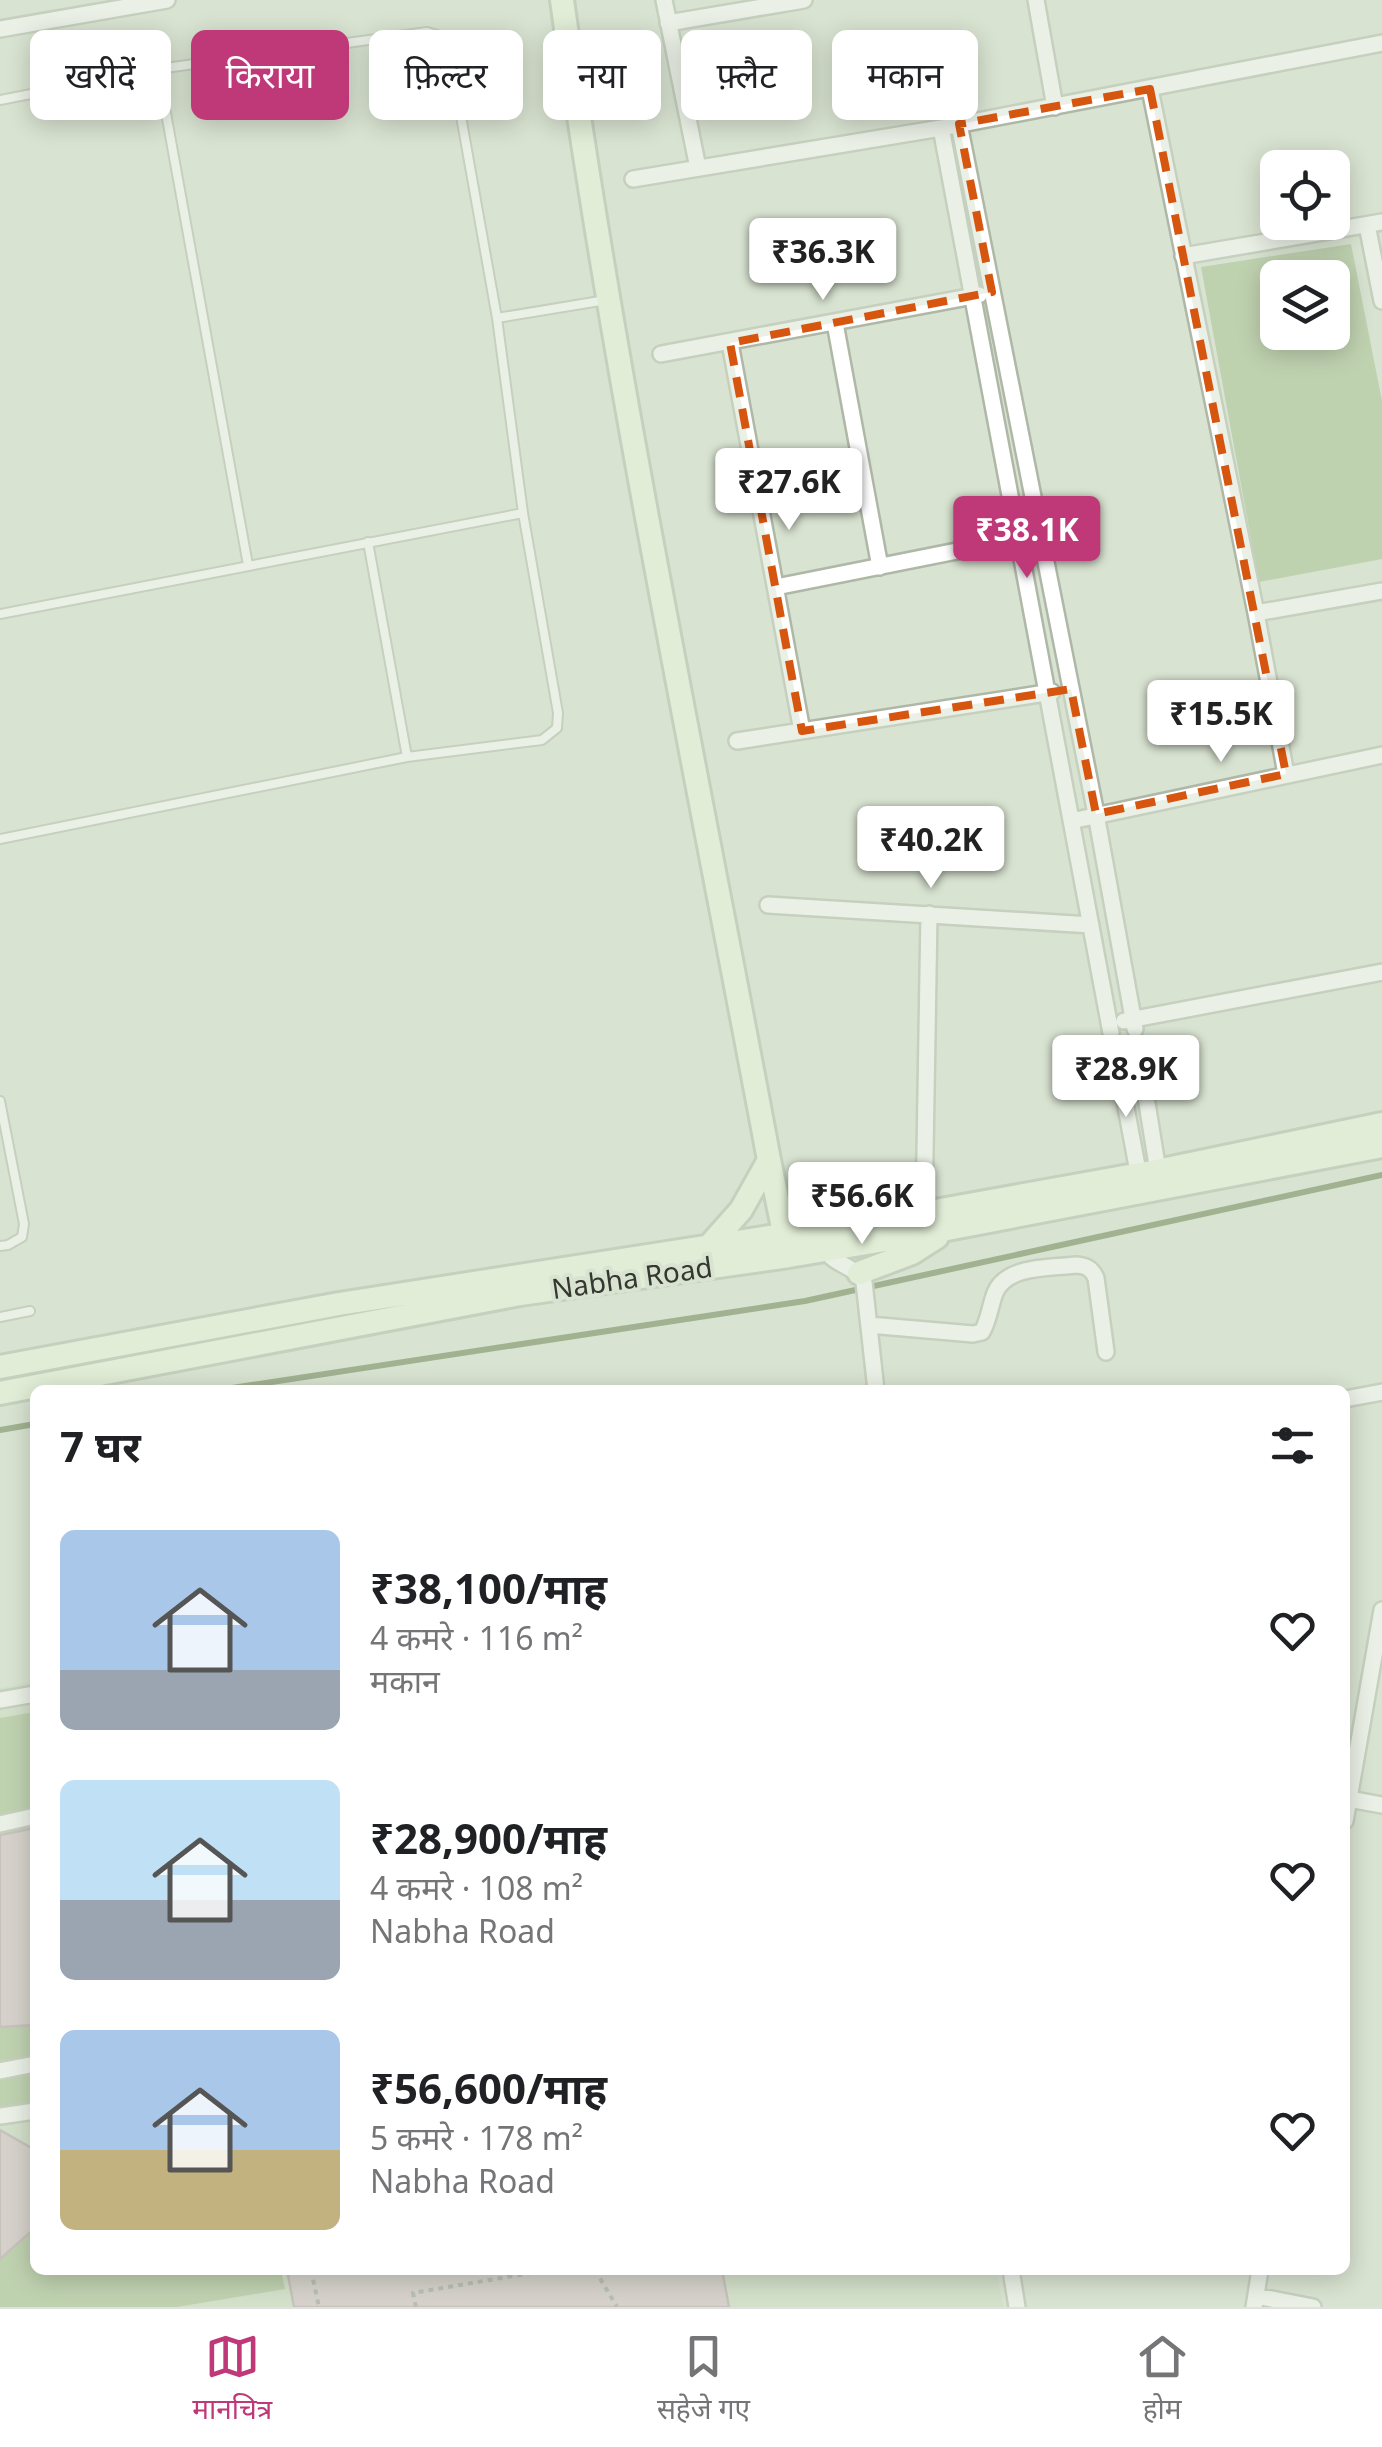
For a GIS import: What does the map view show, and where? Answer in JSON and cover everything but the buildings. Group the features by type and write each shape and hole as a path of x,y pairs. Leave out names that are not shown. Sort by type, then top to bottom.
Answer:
{"main road":[{"path":"562,0 608,300 787,1245"},
{"name":"Nabha Road","path":"0,1367 393,1307 520,1294 787,1245 948,1229 1382,1124"},
{"name":"Nabha Road","path":"823,1240 924,1213 1382,1146"},
{"path":"709,1246 741,1210 769,1160"},
{"path":"863,1282 948,1229"},
{"name":"Nabha Road","path":"37,1385 393,1307 709,1246 787,1245"},
{"name":"Nabha Road","path":"0,1393 30,1386"}],"street":[{"path":"0,30 167,0"},
{"path":"664,0 698,168"},
{"path":"668,23 804,0"},
{"path":"1036,0 1055,106"},
{"path":"633,179 941,128 1382,43"},
{"path":"1150,89 1286,774"},
{"path":"959,124 1096,814 1135,1030 1150,1180"},
{"path":"941,128 1112,1035 1150,1180"},
{"path":"1183,256 1374,224 1382,301"},
{"path":"661,354 992,292"},
{"path":"835,323 880,567"},
{"path":"730,343 802,732"},
{"path":"776,586 1040,534"},
{"path":"1256,614 1382,591"},
{"path":"737,742 1071,688"},
{"path":"1071,821 1382,754"},
{"path":"768,905 1091,925"},
{"path":"924,1213 929,914"},
{"path":"1112,1035 1382,972"},
{"path":"823,1240 828,1256 849,1266 863,1282 875,1385"},
{"path":"869,1325 982,1332 996,1289 1006,1277 1019,1272 1086,1266 1096,1278 1106,1352"},
{"path":"1350,1397 1382,1392"},
{"path":"1350,1795 1376,1683 1382,1610"},
{"path":"0,1700 30,1695"},
{"path":"1350,1799 1382,1805"},
{"path":"0,1824 30,1817"},
{"path":"0,2071 30,2065"},
{"path":"0,2116 30,2112"},
{"path":"1012,2275 1017,2307"},
{"path":"1259,2275 1255,2302 1312,2307"}],"lane":[{"path":"0,840 407,757 542,740 557,728 558,713 523,512 497,318 450,49 441,36 427,32 171,67"},
{"path":"0,100 30,94"},
{"path":"167,120 248,565"},
{"path":"497,318 608,300"},
{"path":"0,614 523,512"},
{"path":"368,542 407,757"},
{"path":"0,1101 24,1224 22,1238 0,1246"},
{"path":"0,1317 30,1312"}],"path":[{"path":"312,2275 318,2307"},
{"path":"416,2307 413,2293 519,2275"},
{"path":"598,2275 617,2307"}],"highlighted area":[{"path":"1150,89 1286,774 1096,814 1071,689 802,731 730,343 992,292 959,124"}],"shaded area":[{"path":"30,1682 30,2275 998,2275 1003,2307 0,2307 0,1688"}],"green space":[{"path":"1351,244 1382,401 1382,559 1259,582 1201,267"},
{"path":"30,1713 30,2104 0,2108 0,1718"},
{"path":"30,2231 30,2275 282,2275 285,2289 177,2307 0,2307 0,2252"}],"waterway":[{"path":"252,1385 805,1301 1382,1175"},
{"path":"0,1430 30,1425"}]}
